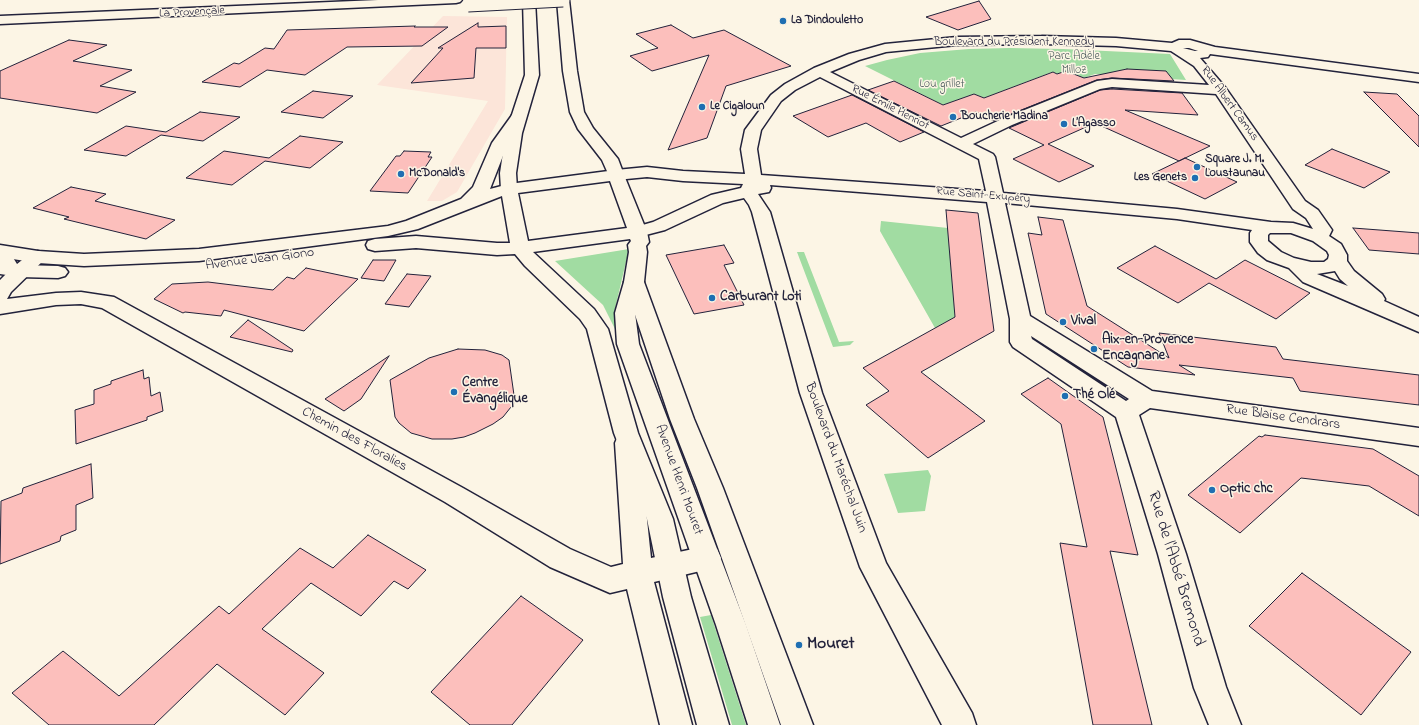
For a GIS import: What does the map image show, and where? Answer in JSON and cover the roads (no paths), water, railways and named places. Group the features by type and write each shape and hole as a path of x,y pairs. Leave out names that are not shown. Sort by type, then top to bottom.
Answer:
{"main road":[{"path":"149,2 199,0"},
{"name":"La Provençale","path":"0,9 224,0"},
{"name":"La Provençale","path":"0,20 108,17 456,0"},
{"path":"529,0 532,75 514,133 508,173 509,189 520,248 532,262 587,314 597,329 626,433 660,519 677,597 713,725"},
{"path":"108,17 563,0 570,71 577,112 586,129 610,158 638,232"},
{"name":"Boulevard du Président Kennedy","path":"751,185 749,149 753,130 776,98 790,87 819,71 854,56 885,48 941,42 1042,40 1116,42 1174,49"},
{"name":"Rue Albert Camus","path":"1174,49 1201,56 1220,90 1299,205 1312,214 1323,230 1319,237"},
{"path":"1201,56 1419,78"},
{"name":"Rue Émile Henriot","path":"819,71 987,157 994,197"},
{"path":"1400,76 1419,94"},
{"path":"960,144 1007,122 1097,85 1112,83 1220,90"},
{"path":"466,203 481,189 500,143 520,114"},
{"name":"Rue Saint-Exupéry","path":"509,189 647,172 751,185 789,181 994,197 1177,214 1277,227 1307,232 1319,237 1334,248 1338,255 1337,261 1347,275 1386,309"},
{"name":"Rue Saint-Exupéry","path":"638,232 659,226 751,185"},
{"name":"Boulevard du Maréchal Juin","path":"751,185 761,212 811,393 874,568 960,725"},
{"name":"Avenue Jean Giono","path":"0,252 38,257 84,260 199,255 298,243 412,226 489,194 509,189"},
{"name":"Rue Blaise Cendrars","path":"994,197 1020,319 1021,342 1136,406 1419,437"},
{"path":"1299,205 1277,227 1264,229 1259,233 1259,242 1274,256 1297,265 1311,268 1324,268 1332,266 1337,261"},
{"name":"Rue Saint-Exupéry","path":"1177,214 1259,242"},
{"name":"Avenue Jean Giono","path":"10,269 71,273 189,269 404,243 497,249 520,248 638,232"},
{"name":"Avenue Henri Mouret","path":"638,232 640,242 637,245 638,252 634,282 625,313 628,344 707,558 764,725"},
{"path":"0,252 10,269"},
{"path":"0,295 10,269 38,257"},
{"path":"1297,265 1310,278 1386,309 1419,325"},
{"path":"634,282 682,419 713,496 797,725"},
{"name":"Chemin des Floralies","path":"0,307 56,299 81,298 107,302 454,495 560,558 610,580 707,558"},
{"name":"Rue de l'Abbé Bremond","path":"1136,406 1172,554 1210,688 1225,725"},
{"path":"626,433 638,574 676,725"}],"place":[{"name":"La Dindouletto","path":"783,21"},
{"name":"Le Cigaloun","path":"702,107"},
{"name":"Boucherie Madina","path":"953,117"},
{"name":"L’Agasso","path":"1064,124"},
{"name":"Square J. M. Loustaunau","path":"1197,167"},
{"name":"McDonald's","path":"401,174"},
{"name":"Les Genets","path":"1195,178"},
{"name":"Carburant Loti","path":"712,298"},
{"name":"Vival","path":"1063,322"},
{"name":"Aix-en-Provence Encagnane","path":"1094,349"},
{"name":"Centre Évangélique","path":"454,392"},
{"name":"Thé Olé","path":"1065,396"},
{"name":"Optic chc","path":"1212,490"},
{"name":"Mouret","path":"799,645"}],"park label":[{"name":"Parc Adèle Milloz","path":"1074,64"},
{"name":"Lou grillet","path":"942,85"}]}
